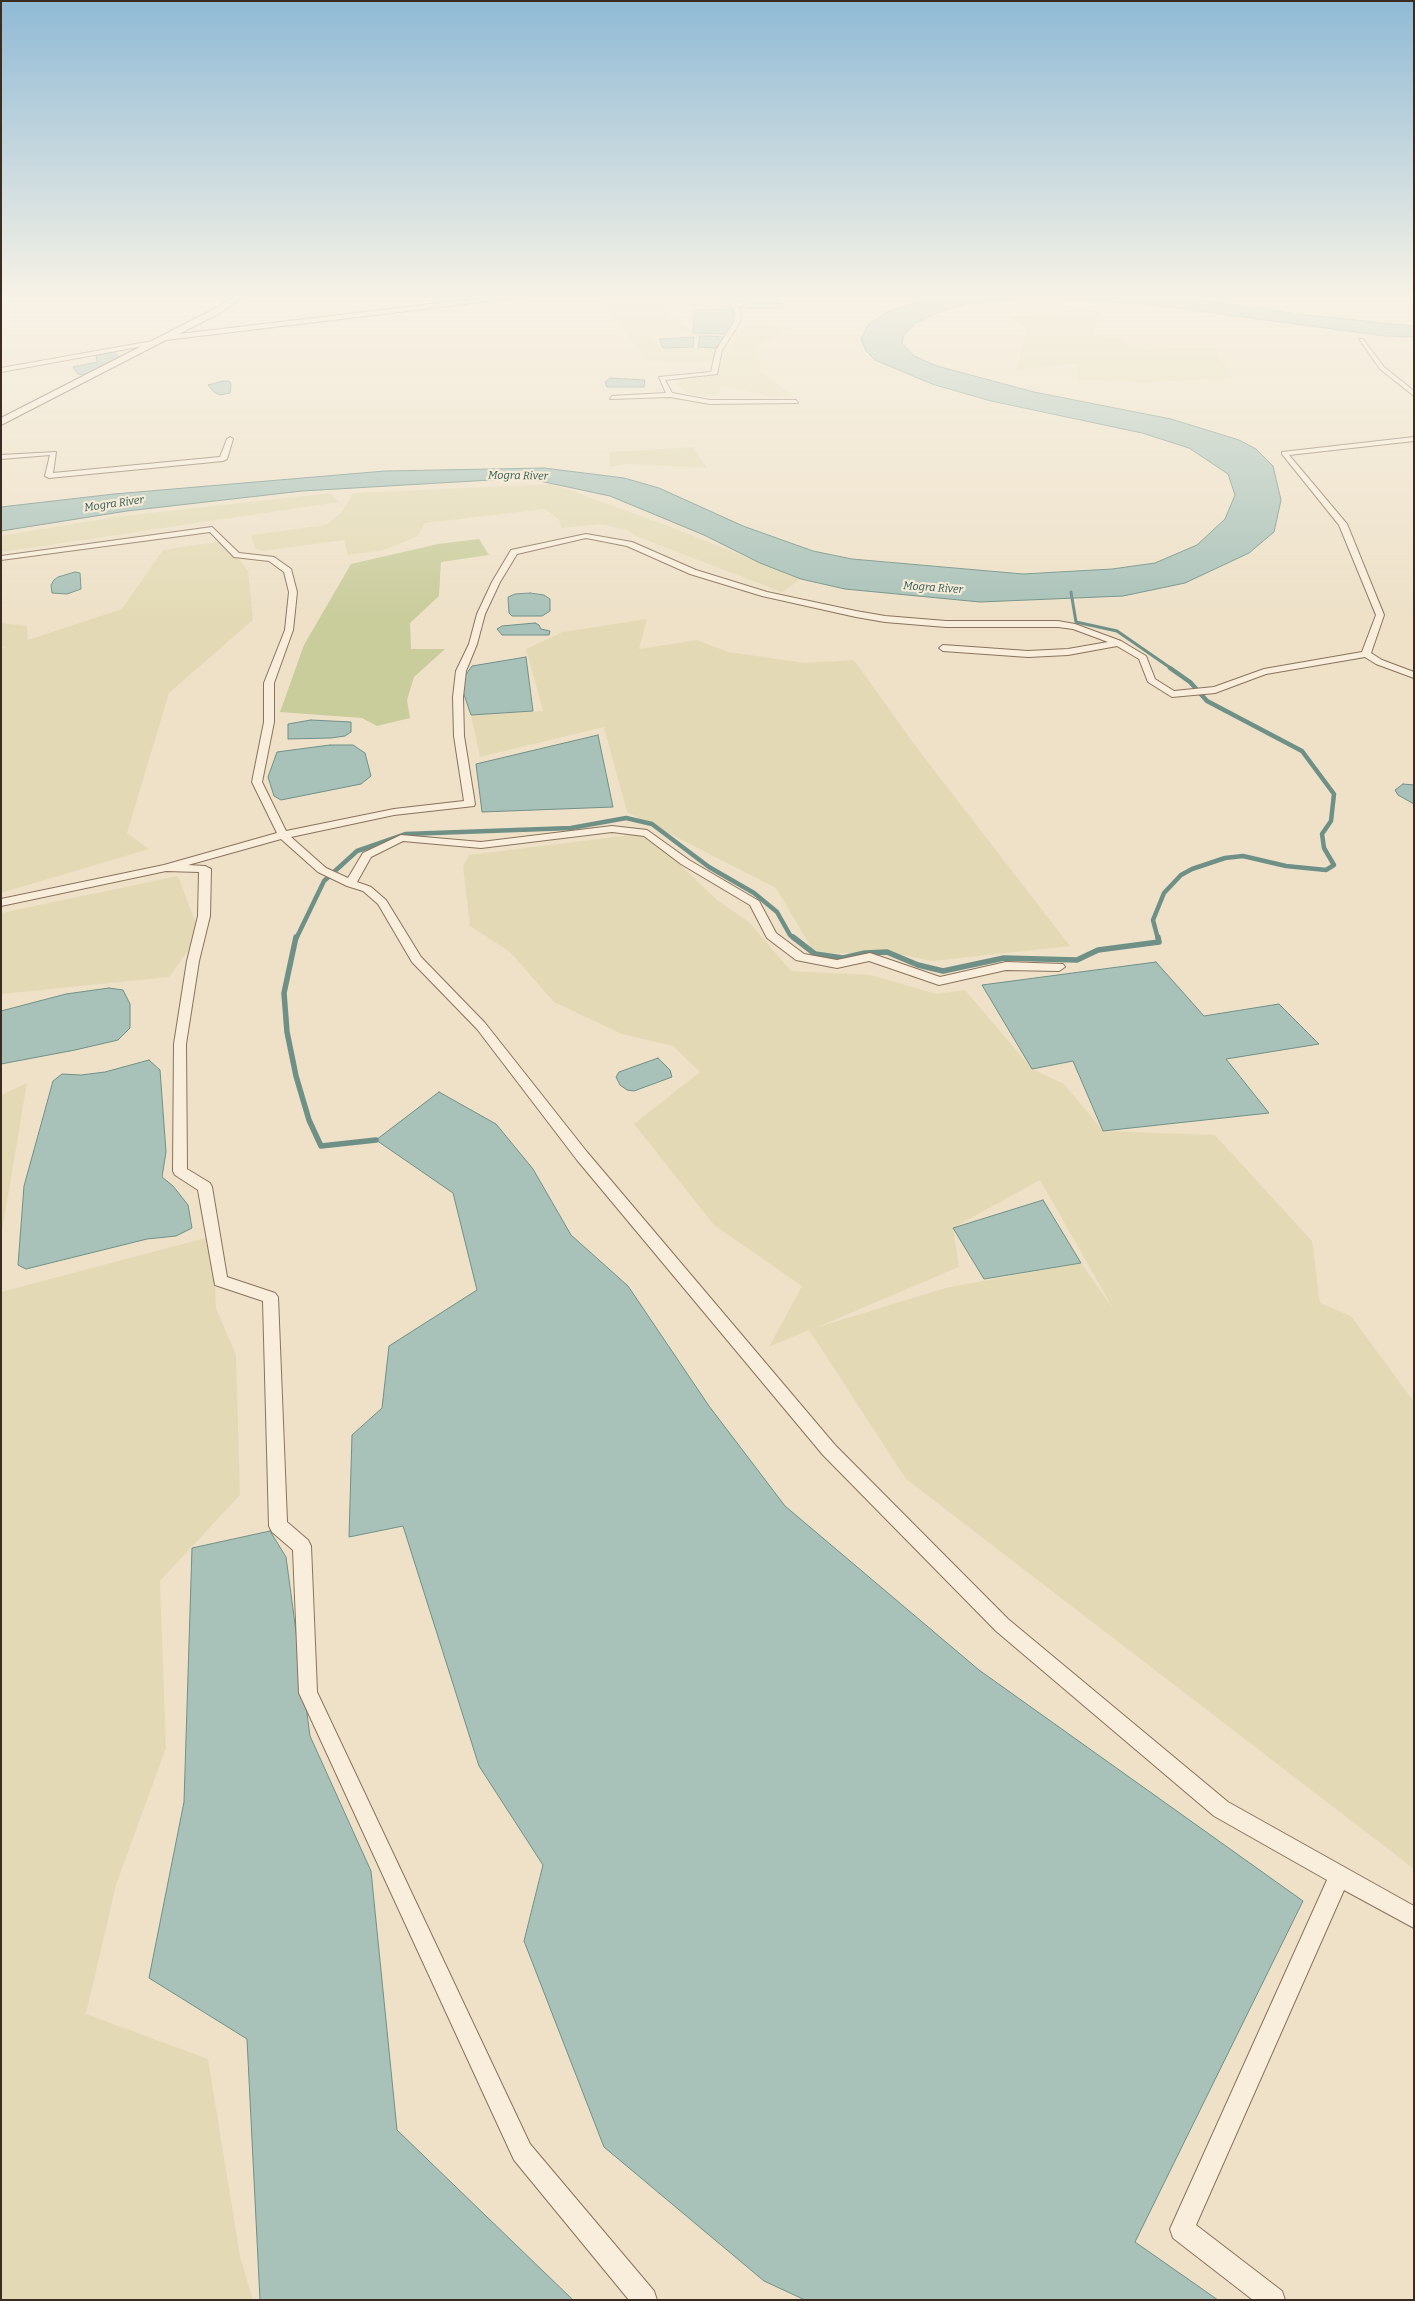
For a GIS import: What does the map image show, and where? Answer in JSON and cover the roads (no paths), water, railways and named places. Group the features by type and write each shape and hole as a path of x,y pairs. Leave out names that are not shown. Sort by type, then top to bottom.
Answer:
{"street":[{"path":"1,422 39,402"},
{"path":"1,457 54,453 49,476 223,459 230,439"},
{"path":"1366,654 1380,615 1343,524 1284,453 1414,439"},
{"path":"1,558 212,529 237,555 271,559 288,570 293,592 288,630 270,683 269,722 257,782 283,834 322,870 366,889 382,902 416,959 481,1026 582,1156 828,1450 1002,1626 1221,1809 1414,1918"},
{"path":"1,902 166,868 283,834 394,812 470,804 459,736 458,697 461,671 473,644 481,614 514,552 557,540 586,536 630,544 693,572 765,594 856,614 886,619 946,624 1058,624 1075,627 1118,643 1143,658 1151,680 1172,694 1216,690 1264,672 1366,654 1379,662 1414,675"},
{"path":"943,648 1028,654 1068,652 1118,643"},
{"path":"351,884 367,855 401,838 480,845 612,829 647,833 685,862 755,903 771,935 800,957 837,964 870,957 939,981 1006,966 1059,968"},
{"path":"166,868 205,870 204,916 193,961 180,1044 180,1171 206,1187 220,1281 270,1297 278,1526 302,1546 308,1693 522,2152 645,2300"},
{"path":"1272,2300 1182,2229 1339,1876"}],"water":[{"name":"Mogra River","path":"998,402 1087,402 1171,419 1239,440 1256,449 1273,466 1281,500 1274,532 1249,553 1185,583 1123,596 980,602 845,589 801,579 760,563 704,535 610,496 535,480 508,479 302,491 127,511 1,531 1,507 114,494 385,471 544,468 624,478 659,488 743,526 813,551 852,559 1023,574 1112,569 1155,563 1197,545 1225,519 1235,495 1228,474 1189,448 1142,433"},
{"path":"75,572 80,573 81,589 67,594 52,593 51,585 54,580"},
{"path":"530,593 544,595 550,599 550,611 542,616 512,616 509,613 508,597 515,594"},
{"path":"535,623 541,629 550,631 549,635 502,635 497,629 502,626"},
{"path":"526,657 533,711 471,715 460,683 472,666"},
{"path":"311,720 351,722 351,732 345,736 331,738 288,739 288,724"},
{"path":"598,735 613,807 482,812 476,764"},
{"path":"330,745 353,745 365,753 371,776 361,784 281,800 274,796 268,777 277,752"},
{"path":"1403,784 1414,785 1414,804 1398,795 1395,790"},
{"path":"1156,962 1204,1016 1279,1004 1319,1044 1226,1059 1269,1113 1103,1131 1073,1061 1032,1069 982,985"},
{"path":"109,988 123,990 130,1004 130,1028 118,1040 1,1064 1,1011 66,994"},
{"path":"658,1058 670,1070 672,1077 634,1091 627,1090 620,1085 616,1077 619,1072"},
{"path":"149,1060 160,1070 166,1152 162,1177 173,1186 188,1205 192,1228 176,1236 147,1239 26,1269 18,1265 24,1186 53,1081 62,1074 81,1075 105,1072"},
{"path":"439,1092 496,1124 533,1169 571,1235 628,1286 709,1406 785,1506 979,1670 1303,1901 1135,2242 1218,2300 805,2300 764,2281 604,2147 524,1941 543,1865 479,1766 403,1526 349,1537 352,1435 382,1408 389,1346 477,1290 453,1193 376,1140"},
{"path":"1043,1200 1081,1263 984,1279 953,1228"},
{"path":"270,1531 286,1557 310,1736 371,1871 397,2130 573,2300 260,2300 247,2039 149,1978 184,1802 192,1548"}],"waterway":[{"path":"1071,592 1076,622 1117,631 1172,669"},
{"path":"1158,939 1153,920 1164,893 1181,875 1192,869 1225,858 1243,856 1286,866 1326,870 1334,865 1324,848 1322,834 1331,821 1334,794 1302,751 1207,701 1190,682 1170,668"},
{"path":"296,939 324,881 357,851 406,834 571,828 626,818 652,824 709,867 754,893 777,912 790,935 795,939"},
{"path":"296,937 284,993 287,1032 296,1076 309,1120 321,1146 376,1140"},
{"path":"793,937 815,954 843,958 865,953 887,952 918,965 943,971 1004,958 1077,960 1098,950 1159,942 1158,937"}]}
